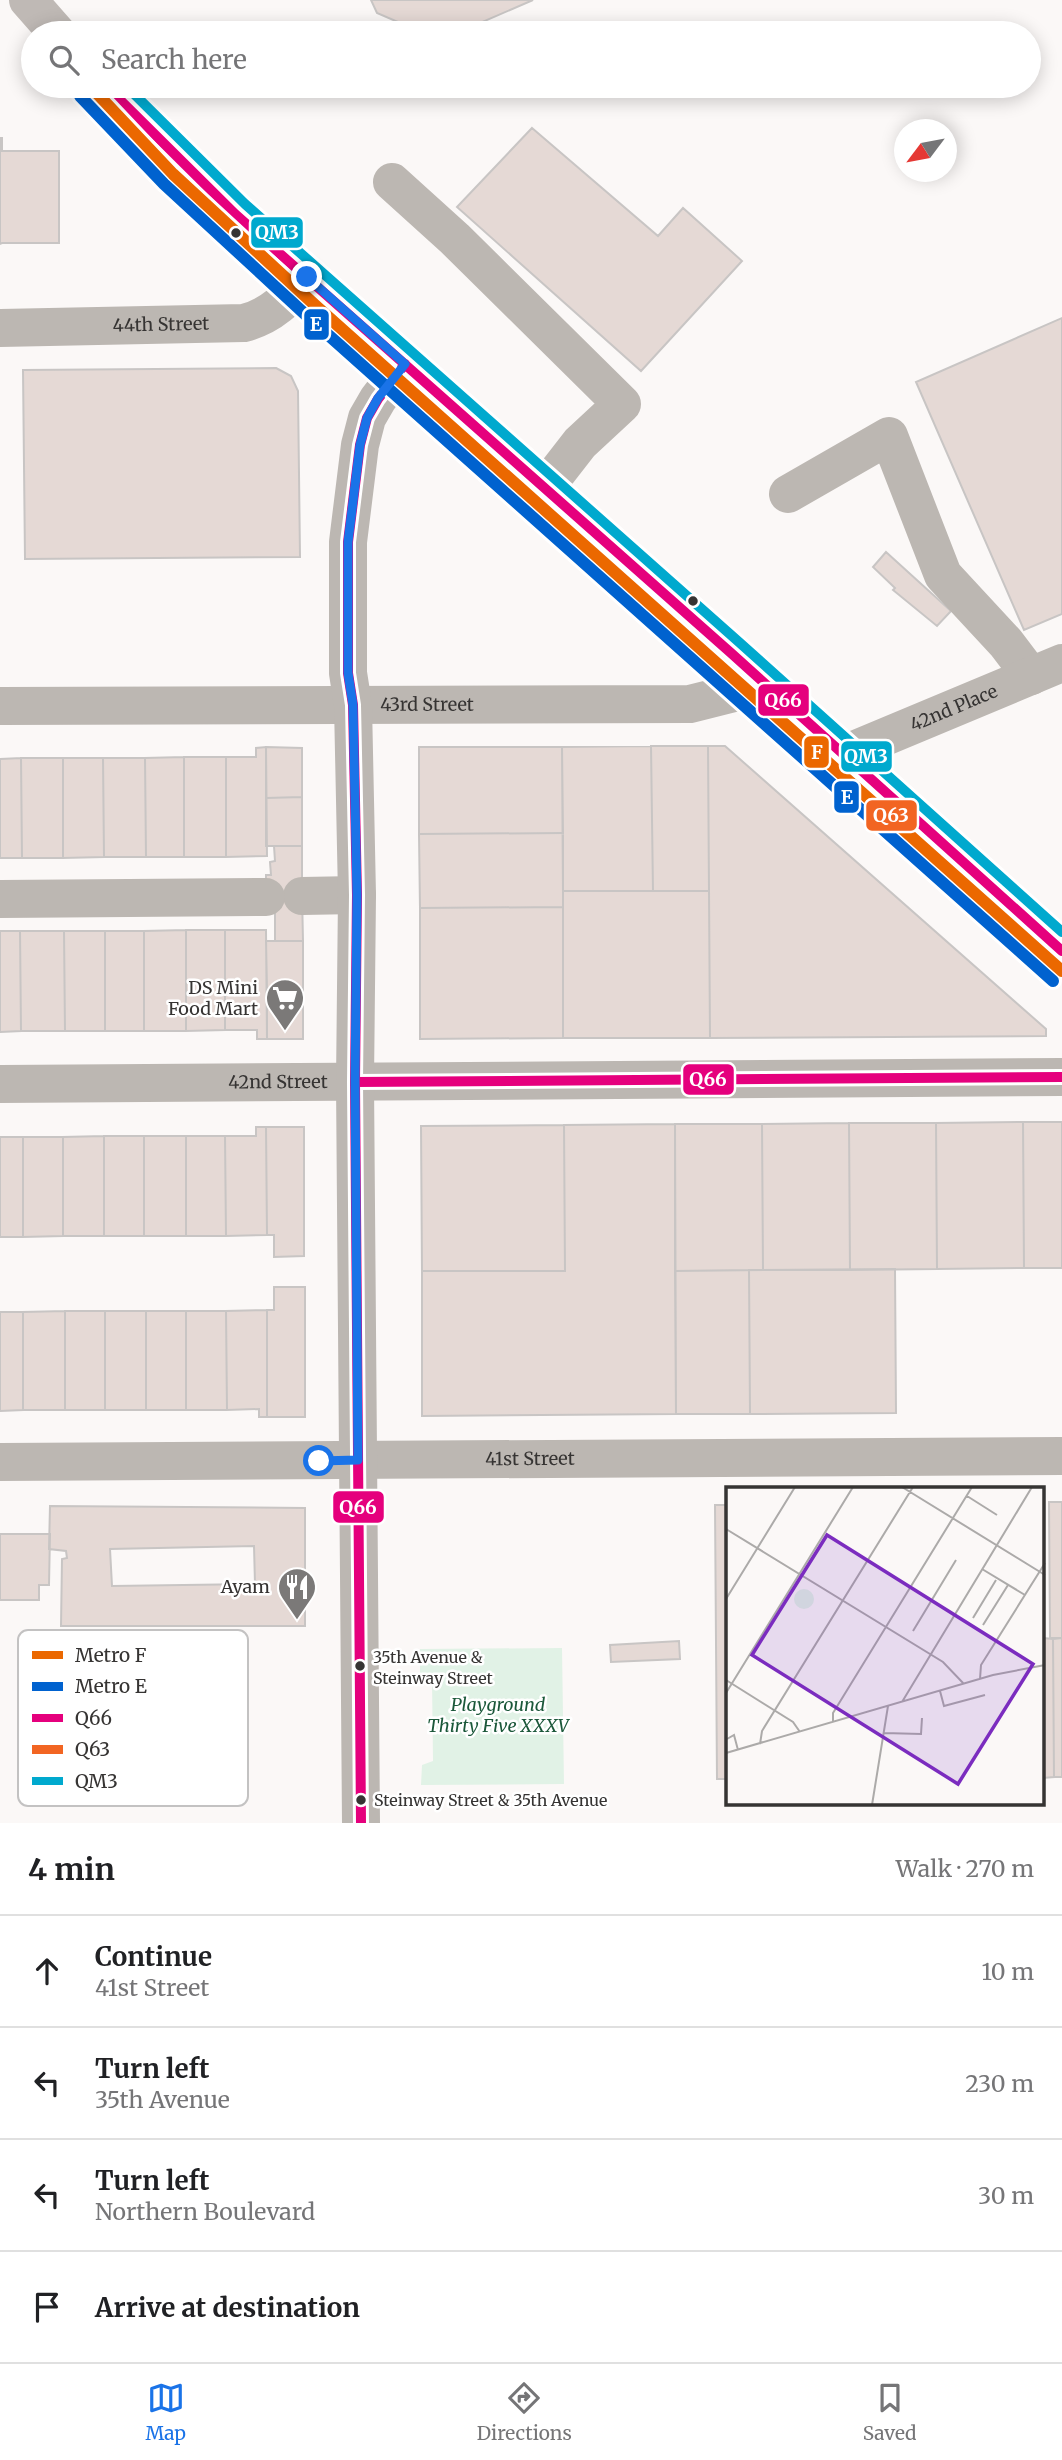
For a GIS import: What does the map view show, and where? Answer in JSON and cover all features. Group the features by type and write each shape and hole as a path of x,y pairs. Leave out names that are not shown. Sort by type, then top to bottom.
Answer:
{"main road":[{"path":"28,0 46,21"},
{"path":"118,98 235,214 1062,951"}],"street":[{"path":"392,182 455,239 622,404 580,443 544,488"},
{"name":"44th Street","path":"0,328 244,323 259,320 272,312 286,301 307,277"},
{"path":"361,1823 355,1082 357,895 353,705 348,673 348,542 360,445 367,418 378,398 405,364"},
{"path":"788,494 889,436 943,575 1006,643 1047,669"},
{"name":"42nd Place","path":"844,754 1047,669"},
{"name":"43rd Street","path":"0,706 690,704 766,685"},
{"path":"0,899 357,895"},
{"name":"42nd Street","path":"0,1084 1062,1077"},
{"name":"41st Street","path":"0,1462 1062,1456"}],"green space":[{"name":"Playground Thirty Five XXXV","path":"562,1648 564,1784 421,1785 422,1765 433,1761 432,1680 420,1676 420,1649"}],"building":[{"path":"371,0 533,0 485,21 396,21 377,13"},
{"path":"532,128 658,236 683,208 742,261 641,371 457,207"},
{"path":"0,138 2,151 59,151 59,243 0,244"},
{"path":"1062,318 1062,614 1024,630 916,382"},
{"path":"276,368 291,376 298,391 300,557 25,559 23,370"},
{"path":"886,552 951,611 937,626 893,590 895,588 873,567"},
{"path":"651,746 653,891 563,891 562,747"},
{"path":"651,746 708,746 709,891 653,891"},
{"path":"708,746 725,746 1046,1029 1046,1036 710,1038"},
{"path":"266,747 267,856 226,857 226,757 256,757 256,748"},
{"path":"266,747 302,748 302,797 266,798"},
{"path":"419,747 562,747 563,833 419,834"},
{"path":"184,757 184,857 146,857 145,758"},
{"path":"184,757 226,757 226,857 184,857"},
{"path":"21,758 22,858 0,858 0,759"},
{"path":"21,758 63,758 63,858 22,858"},
{"path":"63,758 103,758 104,857 63,858"},
{"path":"103,758 145,758 146,857 104,857"},
{"path":"302,797 302,846 266,846 266,798"},
{"path":"563,833 563,907 420,908 419,834"},
{"path":"274,846 302,846 302,894 266,894 266,875 271,875 270,862 275,861"},
{"path":"563,891 709,891 710,1038 563,1038"},
{"path":"266,894 302,894 303,941 275,941 275,912"},
{"path":"563,907 563,1038 420,1039 420,908"},
{"path":"186,930 186,1031 144,1031 144,931"},
{"path":"186,930 225,930 225,1030 186,1031"},
{"path":"225,930 266,930 267,1039 257,1039 257,1030 225,1030"},
{"path":"0,931 20,931 21,1031 0,1032"},
{"path":"20,931 64,931 65,1031 21,1031"},
{"path":"64,931 105,931 105,1031 65,1031"},
{"path":"105,931 144,931 144,1031 105,1031"},
{"path":"266,941 303,941 303,990 267,990"},
{"path":"267,990 303,990 303,1039 267,1039"},
{"path":"1023,1122 1024,1268 937,1269 936,1123"},
{"path":"1023,1122 1062,1122 1062,1268 1024,1268"},
{"path":"849,1123 850,1270 763,1270 762,1124"},
{"path":"849,1123 936,1123 937,1269 850,1270"},
{"path":"675,1124 762,1124 763,1270 675,1271"},
{"path":"675,1124 676,1414 422,1416 422,1271 565,1271 564,1125"},
{"path":"564,1125 565,1271 422,1271 421,1126"},
{"path":"256,1127 266,1127 267,1235 226,1236 225,1136 256,1136"},
{"path":"266,1127 304,1127 304,1256 274,1257 274,1235 267,1235"},
{"path":"104,1136 104,1236 63,1236 63,1137"},
{"path":"104,1136 144,1136 144,1236 104,1236"},
{"path":"144,1136 186,1136 186,1236 144,1236"},
{"path":"186,1136 225,1136 226,1236 186,1236"},
{"path":"0,1137 23,1137 23,1237 0,1237"},
{"path":"23,1137 63,1137 63,1236 23,1237"},
{"path":"895,1269 896,1413 750,1414 749,1270"},
{"path":"749,1270 750,1414 676,1414 675,1271"},
{"path":"274,1287 305,1287 305,1417 267,1417 267,1310 274,1310"},
{"path":"267,1310 267,1417 259,1417 259,1409 227,1410 226,1311"},
{"path":"65,1311 65,1410 23,1410 23,1312"},
{"path":"65,1311 105,1311 105,1410 65,1410"},
{"path":"105,1311 146,1311 146,1410 105,1410"},
{"path":"146,1311 186,1311 186,1410 146,1410"},
{"path":"186,1311 226,1311 227,1410 186,1410"},
{"path":"0,1312 23,1312 23,1410 0,1411"},
{"path":"1049,1502 1062,1502 1062,1638 1050,1638"},
{"path":"715,1505 726,1505 726,1779 717,1779"},
{"path":"50,1506 305,1508 305,1626 61,1626 62,1559 67,1558 66,1551 49,1549","holes":["254,1546 255,1584 112,1586 110,1549"]},
{"path":"0,1534 50,1534 49,1585 39,1585 39,1600 0,1600"},
{"path":"1044,1638 1053,1639 1054,1777 1044,1778"},
{"path":"1062,1638 1062,1777 1054,1777 1053,1639"},
{"path":"679,1641 680,1659 611,1662 610,1645"}],"metro line":[{"name":"E","path":"82,98 164,184 307,316 1053,981"},
{"name":"F","path":"101,98 173,174 316,306 1062,971"}],"transit line":[{"name":"Q63","path":"98,98 226,224 722,663 1053,961"},
{"name":"Q66","path":"118,98 235,214 731,653 1062,951"},
{"name":"QM3","path":"138,98 245,204 1062,932"},
{"name":"Q66","path":"361,1823 355,1082 357,895 353,705 348,673 348,542 360,445 367,418 405,364"},
{"name":"Q66","path":"355,1082 1062,1077"}],"place":[{"name":"DS Mini Food Mart","path":"285,1032"},
{"name":"Ayam","path":"297,1621"},
{"name":"35th Avenue & Steinway Street","path":"360,1666"},
{"name":"Steinway Street & 35th Avenue","path":"361,1800"}],"route":[{"path":"307,277 405,364 378,398 367,418 360,445 348,542 348,673 353,705 357,895 355,1082 358,1460 319,1461"}]}
